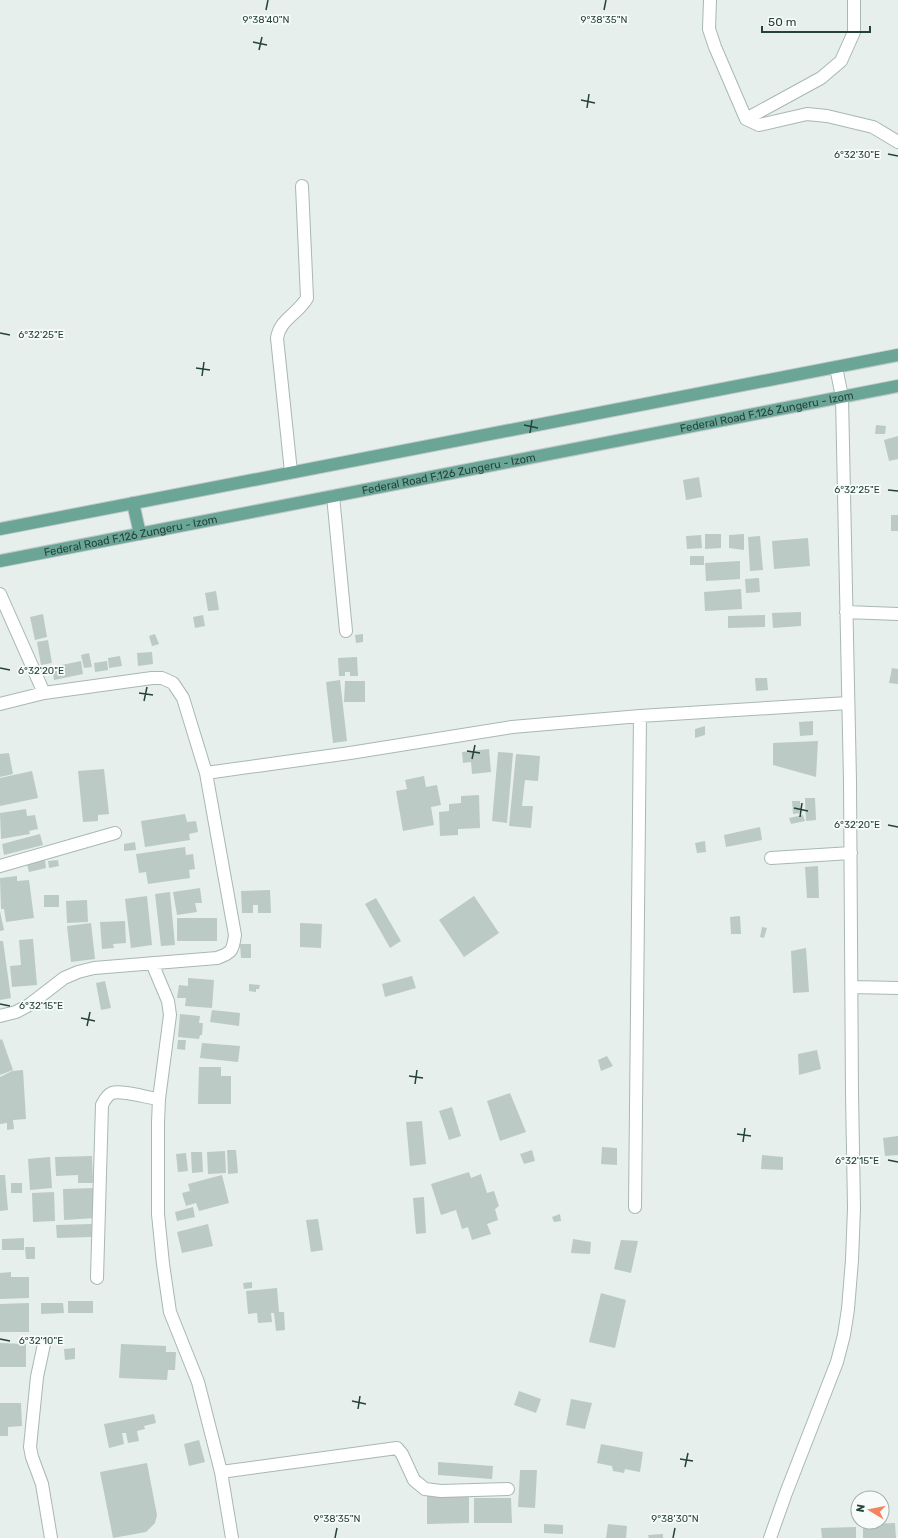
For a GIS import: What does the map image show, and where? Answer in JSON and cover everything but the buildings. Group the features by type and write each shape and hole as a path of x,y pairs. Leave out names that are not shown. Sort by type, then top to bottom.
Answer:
{"main road":[{"path":"0,529 898,355"},
{"name":"Federal Road F.126 Zungeru - Izom","path":"0,562 898,386"},
{"path":"134,503 140,534"}],"street":[{"path":"710,0 709,29 715,47 746,119 759,125 807,114 827,116 873,127 898,142"},
{"path":"746,119 821,78 842,61 854,32 854,0"},
{"path":"291,472 277,338 278,329 304,303 307,298 302,186"},
{"path":"770,1538 837,1362 844,1335 848,1309 854,1208 851,853 842,397 836,367"},
{"path":"333,496 346,631"},
{"path":"0,594 44,693"},
{"path":"846,612 898,614"},
{"path":"0,704 44,693 152,678 162,678 173,683 183,698 206,773 234,934 233,946 228,954 217,958 94,968 78,972 64,978 29,1005 16,1012 0,1016"},
{"path":"206,773 350,753 512,727 640,716 848,702"},
{"path":"635,1207 640,716"},
{"path":"0,866 115,833"},
{"path":"771,858 851,853"},
{"path":"152,963 168,1001 170,1015 159,1100 158,1214 170,1312 198,1382 221,1472 232,1538"},
{"path":"852,987 898,988"},
{"path":"97,1278 102,1105 106,1097 111,1093 120,1093 159,1100"},
{"path":"44,1344 37,1377 30,1447 42,1484 51,1538"},
{"path":"221,1472 397,1448 405,1458 414,1480 425,1489 441,1491 508,1489"}]}
